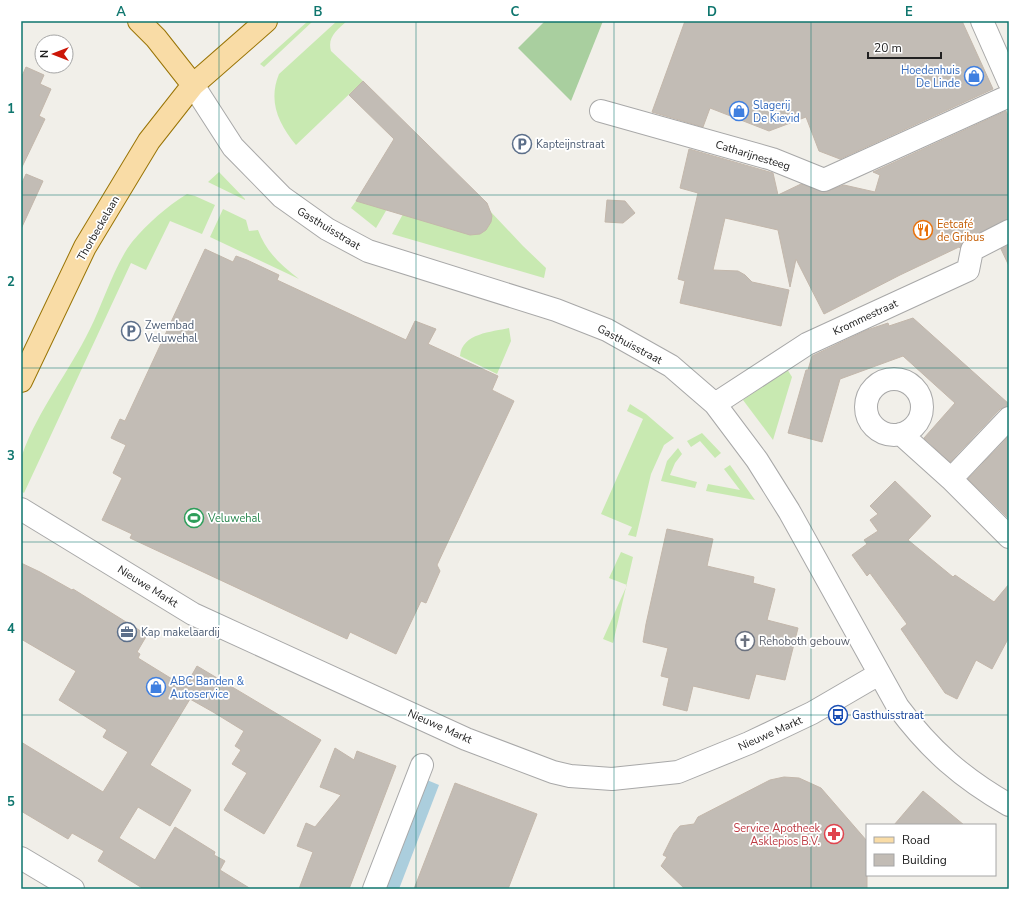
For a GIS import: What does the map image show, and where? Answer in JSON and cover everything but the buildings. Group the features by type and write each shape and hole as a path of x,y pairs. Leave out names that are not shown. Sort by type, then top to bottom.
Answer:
{"main road":[{"name":"Gasthuisstraat","path":"139,21 156,38 193,85"},
{"name":"Thorbeckelaan","path":"21,381 85,247 149,141 193,85 266,21"}],"street":[{"path":"982,21 1009,82"},
{"name":"Gasthuisstraat","path":"193,85 233,147 282,197 327,229 368,250 556,310 607,330 671,366 715,404 757,460 789,511 898,707 918,734 939,755 971,780 1009,804"},
{"name":"Catharijnesteeg","path":"601,111 772,159 824,180 1009,96"},
{"name":"Krommestraat","path":"715,404 807,344 968,270 972,250 1009,231"},
{"path":"951,480 1009,418"},
{"path":"901,434 951,480 1009,537"},
{"name":"Nieuwe Markt","path":"21,509 193,614 466,739 553,772 570,776 612,779 678,772 749,743 812,713 880,674"},
{"path":"374,889 422,765"},
{"path":"21,858 73,889"}],"green space":[{"path":"308,21 313,21 264,67 260,64"},
{"path":"337,21 347,21 334,34 330,42 331,51 363,81 296,145 280,120 275,103 274,93 279,74"},
{"path":"545,21 603,21 571,101 518,48"},
{"path":"219,172 245,199 245,200 208,182"},
{"path":"187,194 215,205 202,234 170,221 146,270 131,263 24,493 21,491 20,463 29,438 36,422 82,345 120,261 132,242 144,228"},
{"path":"356,201 387,209 376,228 351,208"},
{"path":"223,209 246,220 249,231 258,230 265,245 275,258 299,279 210,237"},
{"path":"490,211 546,268 544,278 392,234 403,214"},
{"path":"509,328 511,341 497,374 460,356 462,348 466,342 472,338"},
{"path":"787,369 792,377 773,440 743,400"},
{"path":"630,404 646,414 674,438 664,445 651,474 636,537 628,535 632,527 601,514 643,419 627,411"},
{"path":"702,433 721,453 715,458 700,441 691,447 687,441"},
{"path":"678,448 682,454 675,463 670,475 697,482 695,488 661,481 667,461"},
{"path":"730,465 755,500 706,491 708,484 740,490 724,469"},
{"path":"621,552 633,557 627,585 609,578"},
{"path":"626,587 613,643 603,639"}],"water":[{"path":"427,780 439,785 399,889 385,889"}],"place":[{"name":"Hoedenhuis De Linde","path":"974,76"},
{"name":"Slagerij De Kievid","path":"739,111"},
{"name":"Kapteijnstraat","path":"522,144"},
{"name":"Eetcafé de Gribus","path":"923,230"},
{"name":"Zwembad Veluwehal","path":"131,331"},
{"name":"Veluwehal","path":"194,518"},
{"name":"Kap makelaardij","path":"127,632"},
{"name":"Rehoboth gebouw","path":"745,641"},
{"name":"ABC Banden & Autoservice","path":"156,687"},
{"name":"Gasthuisstraat","path":"838,715"},
{"name":"Service Apotheek Asklepios B.V.","path":"834,834"}]}
